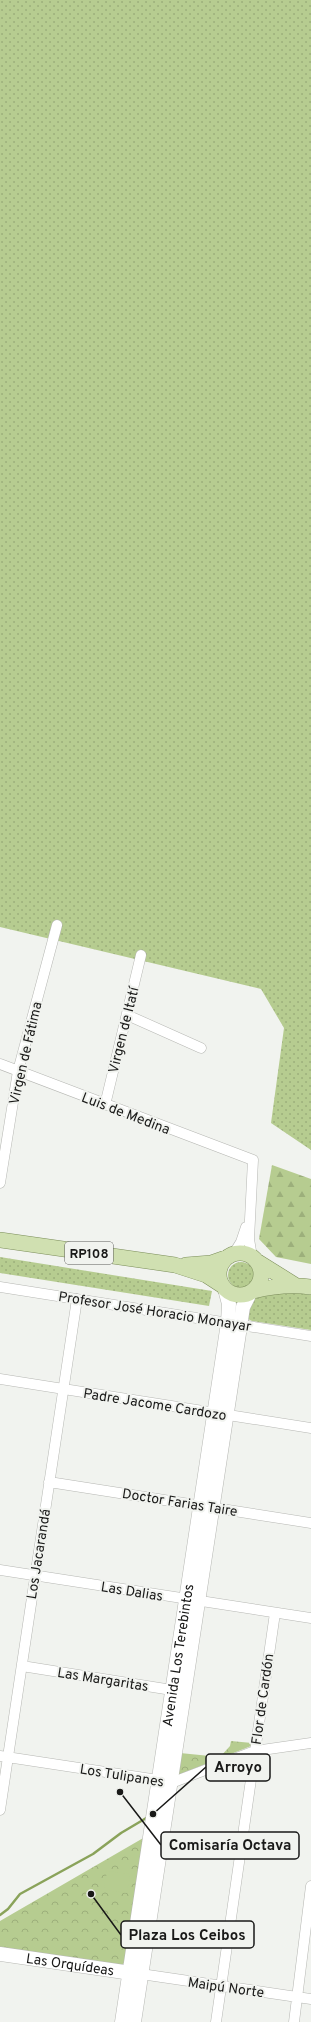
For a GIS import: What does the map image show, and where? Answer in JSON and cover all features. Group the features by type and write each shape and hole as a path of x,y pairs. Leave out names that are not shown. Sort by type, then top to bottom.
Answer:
{"main road":[{"name":"RP108","path":"0,1240 175,1266 206,1275 236,1295 276,1286 304,1286"},
{"name":"RP108","path":"175,1266 211,1263 230,1256 243,1254 254,1258 304,1286"},
{"path":"224,1288 220,1280 220,1268 230,1256"},
{"path":"251,1292 260,1279 259,1265 254,1258"},
{"name":"Avenida Los Terebintos","path":"224,1288 234,1324"},
{"name":"Avenida Los Terebintos","path":"122,2022 135,1974 234,1324 251,1292"},
{"name":"Las Orquídeas","path":"0,1954 135,1974"},
{"name":"Avenida Los Terebintos","path":"134,2022 135,1974"}],"street":[{"name":"Virgen de Fátima","path":"0,1183 18,1071 57,925"},
{"name":"Virgen de Itatí","path":"105,1105 141,955"},
{"path":"126,1015 201,1048"},
{"name":"Luis de Medina","path":"0,1064 253,1160 250,1209"},
{"path":"230,1256 241,1242 250,1209"},
{"path":"250,1209 249,1239 254,1258"},
{"name":"Profesor José Horacio Monayar","path":"0,1287 311,1336"},
{"name":"Los Jacarandá","path":"0,1810 4,1756 22,1666 77,1299"},
{"name":"Padre Jacome Cardozo","path":"0,1379 311,1428"},
{"name":"Doctor Farias Taire","path":"49,1482 311,1523"},
{"name":"Las Dalias","path":"0,1570 311,1618"},
{"name":"Flor de Cardón","path":"216,2022 275,1613"},
{"name":"Las Margaritas","path":"22,1666 178,1691"},
{"name":"Los Tulipanes","path":"4,1756 164,1781 255,1751 311,1743"},
{"path":"294,2022 311,1886"},
{"name":"Maipú Norte","path":"135,1974 311,2000"}],"green space":[{"path":"0,0 311,0 311,1150 271,1123 284,1028 261,989 0,927"},
{"path":"272,1165 311,1179 311,1264 276,1257 259,1239"},
{"path":"0,1257 212,1291 209,1306 0,1273"},
{"path":"241,1262 250,1266 254,1275 250,1284 241,1288 232,1284 228,1275 232,1266"},
{"path":"281,1290 311,1295 311,1330 252,1321 248,1319 251,1305 257,1297 262,1294"},
{"path":"231,1741 252,1743 251,1746 178,1775 180,1753 220,1757 230,1746"},
{"path":"145,1837 126,1961 123,1964 119,1966 0,1947 0,1921"},
{"path":"107,1871 130,1874 127,1893 104,1890"}],"waterway":[{"path":"0,1915 8,1909 20,1894 93,1854 121,1833 148,1817"}],"place":[{"name":"Comisaría Octava","path":"120,1792"},
{"name":"Arroyo","path":"153,1814"},
{"name":"Plaza Los Ceibos","path":"91,1894"}]}
